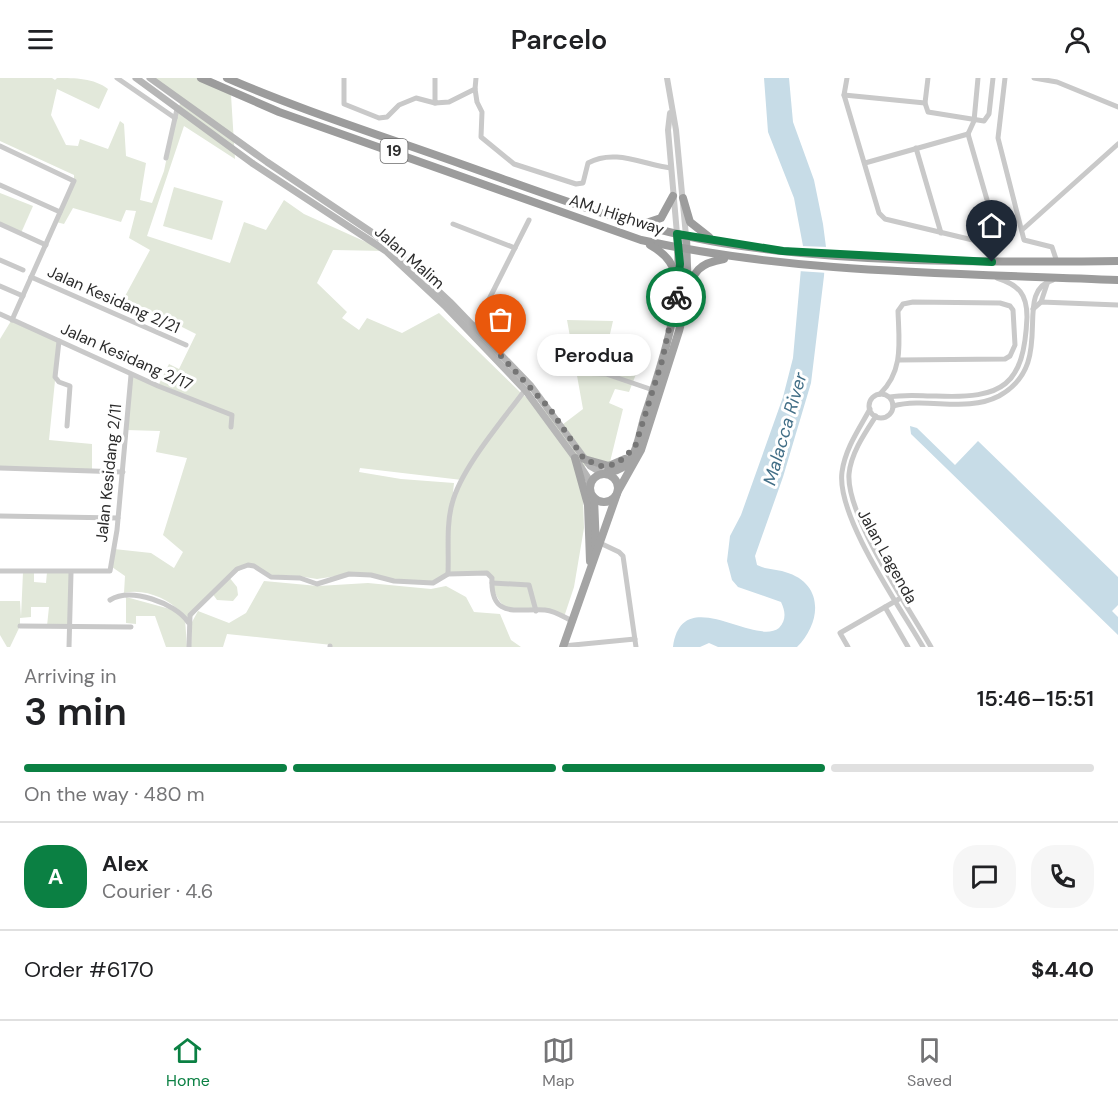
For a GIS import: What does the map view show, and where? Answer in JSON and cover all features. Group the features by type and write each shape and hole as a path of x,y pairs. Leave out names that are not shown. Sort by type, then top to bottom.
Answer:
{"highway":[{"name":"AMJ Highway","path":"201,78 279,112 641,240 730,258 783,263 1118,280"},
{"name":"AMJ Highway","path":"227,78 279,100 640,225 681,235 783,251 846,256 1057,262 1118,261"},
{"path":"640,225 662,218 673,196"},
{"path":"683,198 687,216 694,228 722,243"},
{"path":"641,240 669,258 678,286"},
{"path":"688,295 692,277 699,267 730,258"}],"main road":[{"name":"Jalan Malim","path":"136,78 252,163 386,250 446,307 525,390 580,458 594,470 603,473"},
{"name":"Jalan Malim","path":"150,78 267,162 386,242 475,327 550,409 580,458 590,485"},
{"path":"594,498 606,502 614,498 641,450 676,342 688,295 681,235"},
{"path":"595,557 596,513 590,485 593,478 626,465 635,447 671,329 683,249"},
{"path":"588,576 591,541 580,458 609,466 624,460 635,447"},
{"path":"563,646 618,491 616,479 603,473"}],"street":[{"path":"117,78 175,118"},
{"path":"344,78 344,104 377,117 387,117 399,105 416,99 435,103 449,102 475,88"},
{"path":"435,78 435,103"},
{"path":"476,78 477,102 482,112 481,137 500,156 514,164 576,184 584,179 588,163 598,159 633,158 671,168"},
{"path":"668,78 683,198 681,235"},
{"path":"847,78 844,95 882,216 977,241 991,237 994,231 968,134 974,121 978,78"},
{"path":"928,78 925,105 932,115 974,121 984,121 989,114 993,78"},
{"path":"1005,78 999,138 1024,240 1053,247 1057,262"},
{"path":"1034,78 1054,79 1118,107"},
{"path":"844,95 925,105"},
{"path":"671,107 668,130 673,196 681,235"},
{"path":"166,158 177,109"},
{"path":"372,132 377,117"},
{"path":"865,163 968,134"},
{"path":"1022,230 1118,144"},
{"path":"0,146 74,181 12,320"},
{"path":"916,148 941,233"},
{"path":"0,185 60,212"},
{"path":"475,327 529,220"},
{"path":"0,224 46,244"},
{"path":"453,225 515,248"},
{"name":"Jalan Kesidang 2/21","path":"0,260 23,270"},
{"path":"880,394 890,397 972,396 993,390 1012,377 1025,349 1026,301 1017,287 990,275"},
{"name":"Jalan Kesidang 2/21","path":"31,277 186,345"},
{"path":"893,406 982,403 1009,389 1017,382 1029,363 1036,290 1048,281 1066,278"},
{"path":"1033,309 1041,302 1048,281"},
{"path":"0,286 23,296"},
{"path":"893,406 886,416 876,416 870,409 871,400 892,381 899,360 898,311 903,304 914,302 1000,303 1010,306 1015,315 1015,345 1010,356 1005,359 899,360"},
{"path":"1041,302 1118,305"},
{"name":"Jalan Kesidang 2/17","path":"0,314 131,375 232,415 231,427"},
{"path":"59,341 56,377 58,382 70,386 67,426"},
{"path":"576,373 606,374 654,390"},
{"name":"Jalan Kesidang 2/11","path":"71,573 106,572 112,567 131,375"},
{"path":"448,574 450,517 454,497 495,430 525,390"},
{"path":"890,397 893,406"},
{"name":"Jalan Lagenda","path":"870,409 844,461 842,494 852,522 923,647"},
{"name":"Jalan Lagenda","path":"876,416 851,462 849,484 853,505 932,647"},
{"path":"0,468 123,471"},
{"path":"0,516 118,518"},
{"path":"600,543 623,556 636,647"},
{"path":"189,647 188,622 194,609 237,569 248,565 259,568 271,577 300,578 317,584 349,574 371,575 394,581 433,583 448,574 487,573 491,576 496,601 506,609 515,612 552,612 572,621"},
{"path":"0,572 71,573 69,647"},
{"path":"492,583 529,585 536,611"},
{"path":"111,600 124,595 141,596 182,613 188,622"},
{"path":"848,647 840,633 902,596"},
{"path":"885,607 908,647"},
{"path":"20,626 131,627"},
{"path":"563,646 635,639"}],"shaded area":[{"path":"0,78 52,78 55,80 71,78 84,79 103,85 108,89 99,109 57,89 51,115 66,145 78,146 80,139 108,149 120,121 124,124 126,156 146,163 140,200 152,203 164,171 177,109 182,101 151,78 198,78 231,95 235,159 184,126 147,236 230,263 244,222 266,230 284,200 304,214 386,251 333,250 317,283 347,312 342,318 359,330 367,318 402,333 439,313 522,394 541,409 550,409 562,425 583,409 567,320 613,321 610,334 626,338 616,361 638,369 629,392 615,389 609,403 623,409 609,466 592,463 582,468 584,528 574,587 564,617 546,610 506,609 496,595 487,573 448,574 433,583 394,581 371,575 343,575 317,579 267,575 248,565 229,577 237,587 238,595 233,601 217,600 212,593 188,622 185,619 187,647 166,647 155,616 136,616 136,624 126,623 126,597 181,612 169,602 155,595 139,592 124,593 125,576 112,567 114,549 151,553 174,568 183,552 163,535 187,458 156,452 160,431 126,430 131,375 158,386 169,364 179,369 196,334 124,298 150,250 129,238 136,211 126,210 121,222 73,208 64,224 56,222 74,181 74,175 0,141","holes":["360,468 462,480 452,502 454,483 401,479 359,472"]},
{"path":"174,187 223,201 212,240 163,226"},
{"path":"0,193 33,206 21,233 0,224"},
{"path":"11,321 59,341 49,440 92,444 92,470 0,468 0,339"},
{"path":"23,572 34,572 34,582 46,583 47,572 71,573 70,626 47,626 49,607 31,607 31,617 20,618 20,626 10,647 7,647 0,635 0,601 20,601 21,617"},
{"path":"264,581 318,586 368,583 431,589 446,586 466,597 474,612 500,614 511,640 521,647 332,647 332,645 227,634 223,647 191,647 192,622 198,611 229,623 246,613"}],"water":[{"name":"Malacca River","path":"764,78 789,78 793,122 814,180 826,247 811,383 783,477 755,556 757,565 798,577 807,585 813,594 814,615 811,626 797,647 718,647 709,643 700,647 673,647 679,628 690,619 704,617 768,632 779,628 784,618 781,602 738,587 732,580 727,561 730,536 741,515 783,397 793,358 803,246 794,198 768,132"},
{"path":"910,426 917,428 955,465 978,441 1118,577 1118,605 1112,611 1118,617 1118,635 911,434"}],"pier":[{"path":"800,246 829,247 828,273 798,271"}],"way so far":[{"path":"501,356 550,409 584,459 601,466 617,464 629,456 635,447 671,329 676,297"}],"place":[{"name":"Perodua","path":"501,356"}],"route":[{"path":"676,297 680,264 677,234 783,251 992,262"}]}
